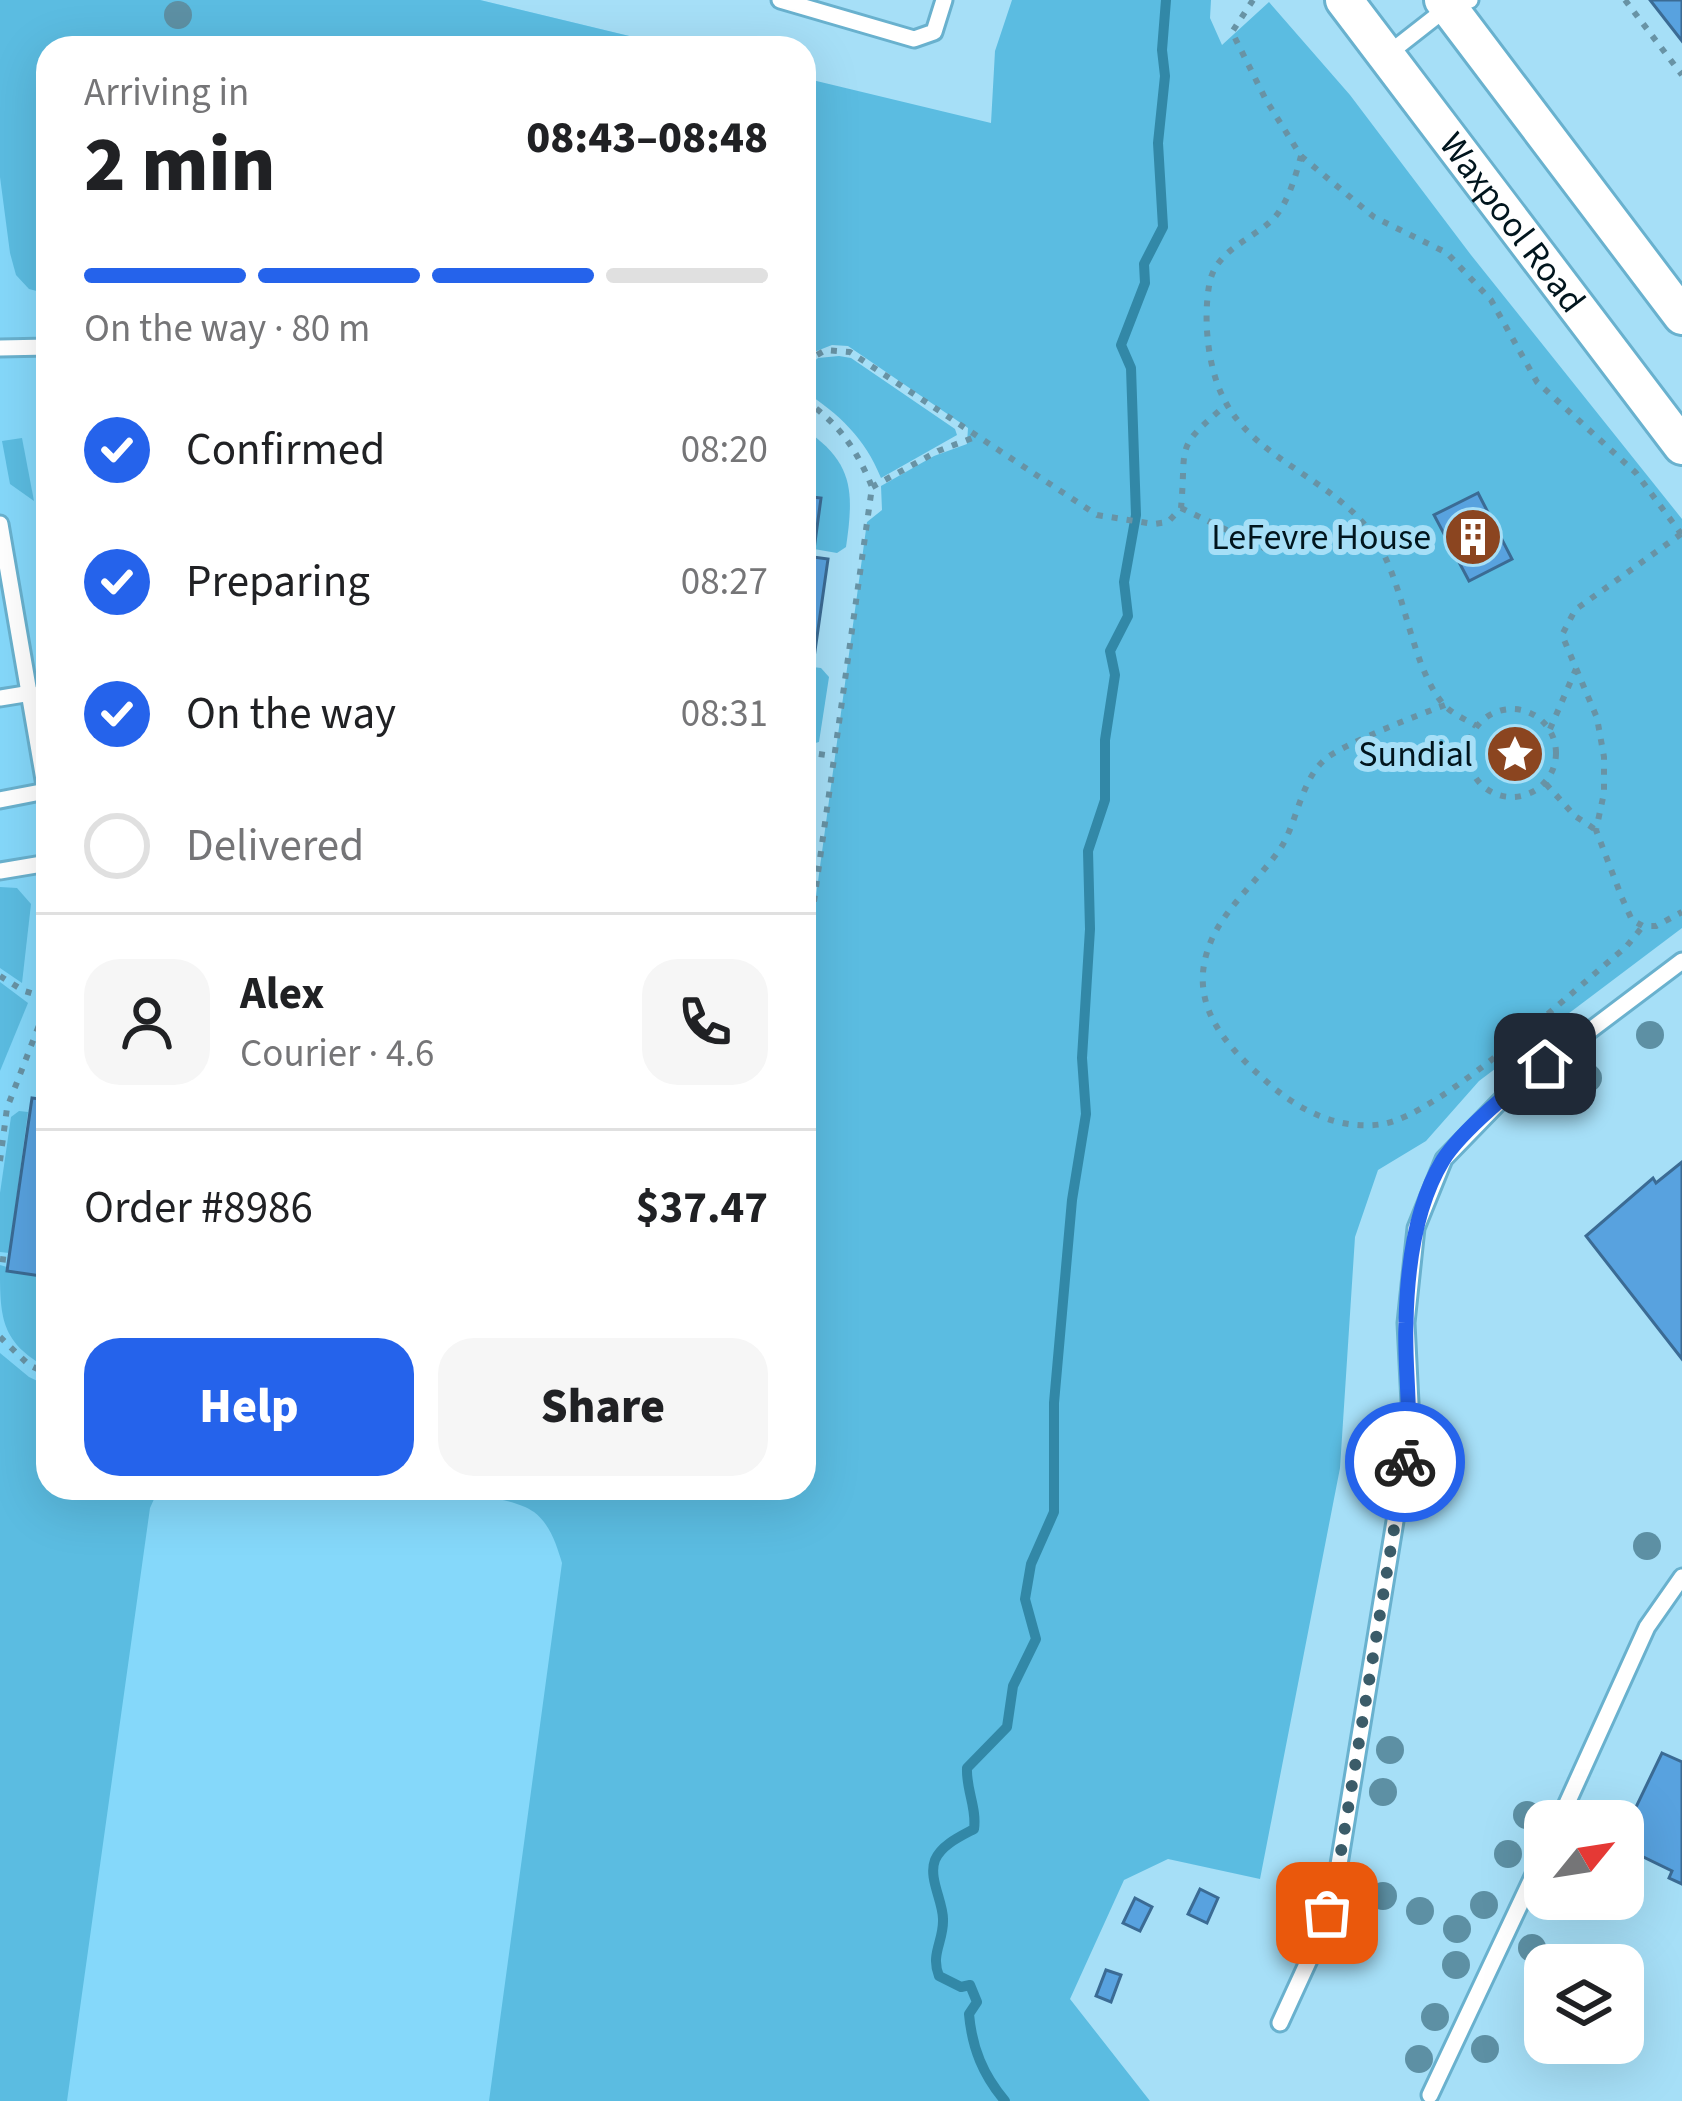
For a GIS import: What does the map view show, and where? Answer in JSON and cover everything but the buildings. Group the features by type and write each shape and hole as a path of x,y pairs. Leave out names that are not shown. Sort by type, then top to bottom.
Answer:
{"street":[{"name":"Waxpool Road","path":"1344,0 1682,446"},
{"path":"1454,2 1682,316"}],"lane":[{"path":"780,0 833,8 914,39 934,32 944,0"},
{"path":"1386,56 1454,2"},
{"path":"0,348 36,347"},
{"path":"0,524 5,573 36,726"},
{"path":"0,698 31,693"},
{"path":"0,800 36,798"},
{"path":"0,871 36,865"},
{"path":"1280,2023 1319,1937 1335,1888 1412,1423 1406,1323 1416,1228 1444,1159 1511,1090 1682,961"},
{"path":"1569,1800 1647,1628 1682,1577"},
{"path":"1430,2096 1524,1896"}],"path":[{"path":"1252,0 1232,32 1300,157 1374,217 1447,253 1491,300 1537,382 1636,473 1682,535 1575,610 1562,635 1597,718 1604,794 1596,830 1632,920 1656,926 1682,912"},
{"path":"1625,0 1682,75"},
{"path":"1300,157 1293,184 1274,219 1227,251 1209,282 1213,369 1226,405 1265,447 1333,493 1370,530 1389,564 1422,664 1445,705 1476,726"},
{"path":"816,355 826,350 850,352 1097,515 1122,521 1168,522 1180,508 1184,446 1226,405"},
{"path":"816,408 856,449 872,488 816,883"},
{"path":"872,488 938,451 975,437"},
{"path":"1180,508 1266,548"},
{"path":"1550,729 1527,711 1499,710 1476,726 1467,752 1474,778 1496,795 1523,797 1546,783 1556,757 1550,729 1576,669"},
{"path":"1445,705 1326,758 1306,788 1282,845 1211,940 1205,966 1207,1002 1210,1018 1228,1047 1292,1104 1343,1124 1384,1124 1456,1086 1626,947 1643,926"},
{"path":"816,754 833,756"},
{"path":"1546,783 1574,816 1596,830"},
{"path":"0,976 36,996"},
{"path":"0,1161 7,1108 36,1032"},
{"path":"0,1337 36,1369"}],"shaded area":[{"path":"0,0 480,0 629,36 36,36 36,1500 750,1500 675,2101 0,2101"},
{"path":"0,0 480,0 629,36 36,36 36,291 16,275 0,177"},
{"path":"1012,0 1211,0 1210,18 1222,45 1269,2 1350,95 1682,519 1682,928 1479,1081 1426,1141 1378,1170 1355,1237 1340,1468 1260,1879 1168,1859 1124,1880 1070,1999 1150,2101 489,2101 562,1563 534,1512 500,1500 816,1500 816,896 867,522 882,510 881,486 934,456 967,444 968,428 848,346 816,351 816,81 991,123 995,51"},
{"path":"818,358 851,358 955,429 957,435 881,478 850,428 816,400"},
{"path":"22,438 34,501 10,484 2,441"},
{"path":"816,438 833,454 847,480 846,547 837,553 816,549"},
{"path":"816,667 829,677 816,743"},
{"path":"0,887 17,888 31,904 22,983 0,968"},
{"path":"0,982 28,1003 0,1071"},
{"path":"28,1112 9,1253 0,1252 0,1193 11,1117"},
{"path":"0,1265 36,1275 36,1360 12,1338 1,1299"},
{"path":"0,1353 36,1380 36,1500 154,1500 67,2101 0,2101"}],"waterway":[{"path":"1005,2101 976,2050 969,2014 977,2002 970,1985 961,1987 939,1976 936,1961 943,1919 933,1867 942,1850 974,1829 967,1768 1007,1727 1013,1686 1036,1639 1025,1599 1031,1564 1054,1512 1054,1403 1072,1200 1086,1114 1082,1058 1090,929 1088,851 1105,800 1105,740 1115,675 1110,651 1128,616 1124,582 1136,515 1131,368 1121,345 1145,283 1144,264 1163,227 1158,143 1166,0"}],"way so far":[{"path":"1327,1913 1335,1888 1405,1462"}],"place":[{"name":"LeFevre House","path":"1473,537"},
{"name":"Sundial","path":"1515,754"}],"route":[{"path":"1405,1462 1412,1423 1406,1323 1416,1228 1444,1159 1511,1090 1545,1064"}]}
